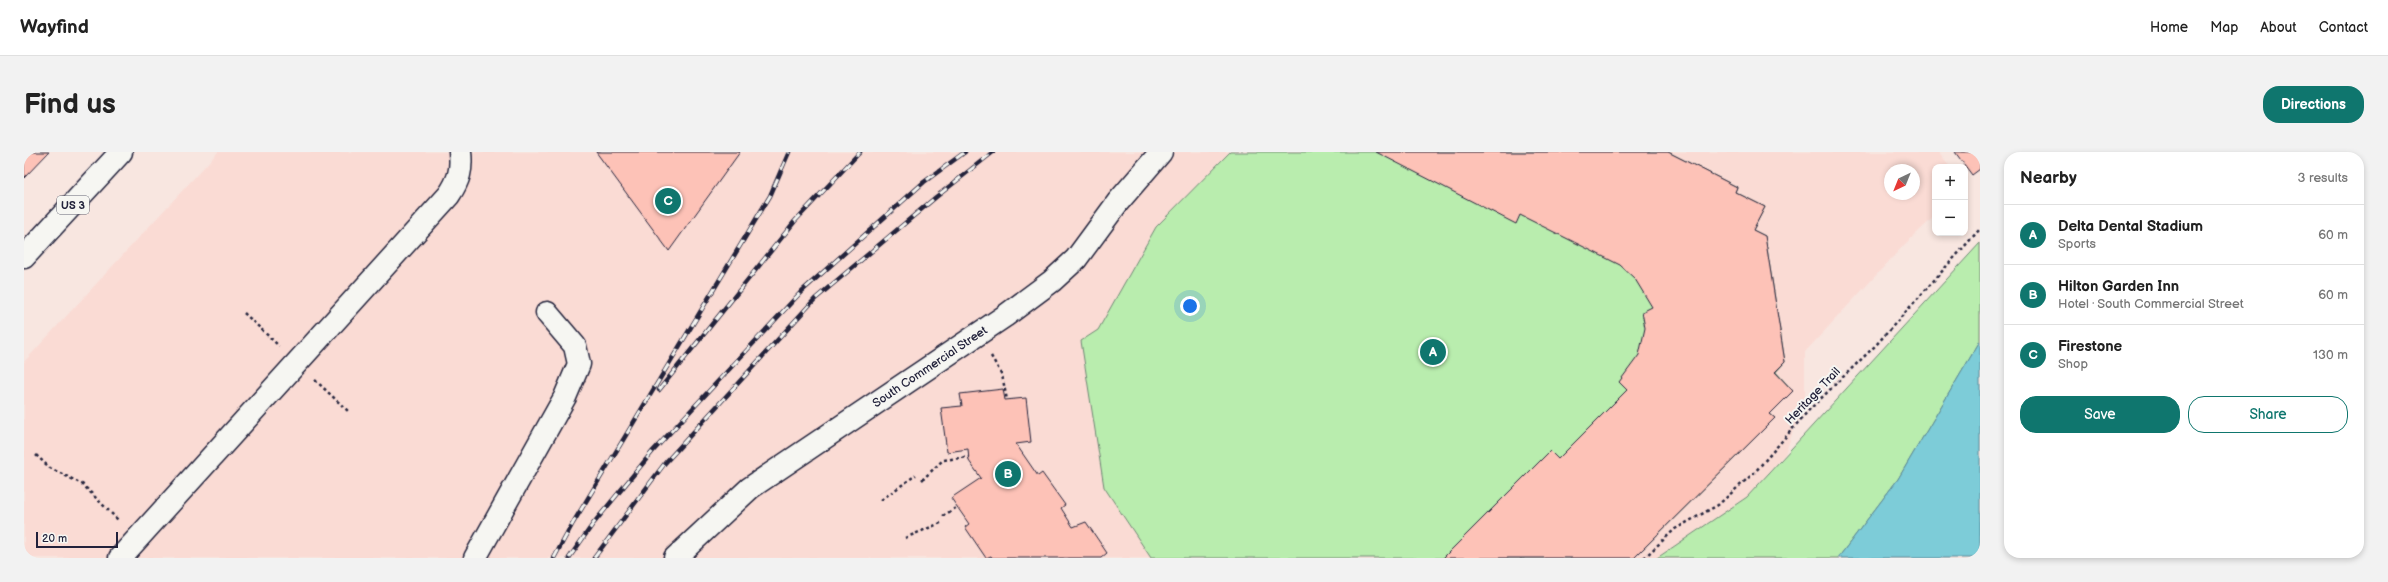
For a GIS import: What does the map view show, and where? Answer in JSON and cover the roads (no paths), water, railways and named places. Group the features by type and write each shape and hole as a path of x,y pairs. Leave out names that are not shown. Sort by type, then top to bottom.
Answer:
{"street":[{"name":"US 3","path":"24,258 121,152"},
{"path":"120,558 449,195 459,180 460,152"},
{"name":"South Commercial Street","path":"675,558 750,488 1006,316 1052,281 1076,259 1118,202 1161,152"},
{"path":"475,558 565,397 578,364 575,346 547,313"}],"water":[{"path":"1980,341 1980,558 1838,558 1898,479"}],"railway":[{"path":"554,558 573,523 770,196 789,152"},
{"path":"659,390 795,221 860,152"},
{"path":"569,558 593,524 653,451 802,291 924,182 965,152"},
{"path":"594,558 665,463 815,299 936,197 993,152"}],"place":[{"name":"Firestone","path":"668,201"},
{"name":"Delta Dental Stadium","path":"1433,352"},
{"name":"Hilton Garden Inn","path":"1008,474"}]}
